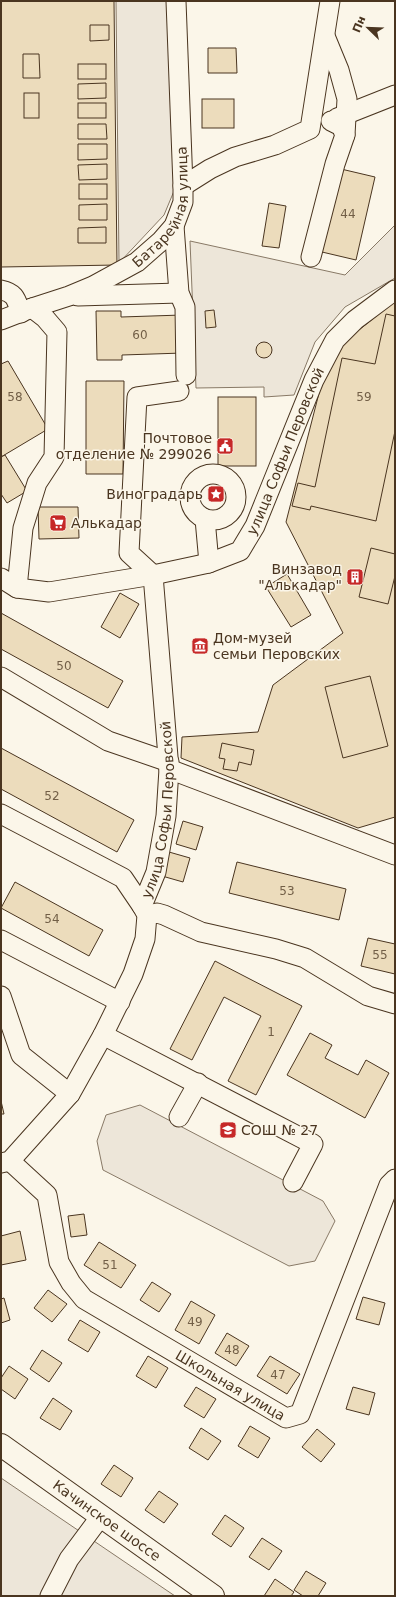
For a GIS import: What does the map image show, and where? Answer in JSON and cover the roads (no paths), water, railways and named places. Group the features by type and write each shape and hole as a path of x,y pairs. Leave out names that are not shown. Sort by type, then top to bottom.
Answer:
{"main road":[{"name":"Качинское шоссе","path":"1,1445 213,1596"}],"street":[{"name":"Батарейная улица","path":"1,320 94,286 136,262 169,246 174,226 183,202 176,1"},
{"path":"310,129 330,1"},
{"path":"311,257 345,135 339,118 347,99 335,59 325,36"},
{"path":"183,186 210,169 235,156 275,145 310,129 395,95"},
{"path":"153,575 129,553 137,397 182,383 186,307 179,293 169,246"},
{"path":"1,290 9,292 26,310 45,318 57,332 54,457 37,483 23,528 17,588"},
{"name":"улица Софьи Перовской","path":"1,578 17,588 49,592 209,564 240,551 255,526 314,380 335,340 354,320 395,290"},
{"path":"69,296 179,293"},
{"path":"205,519 209,564"},
{"name":"улица Софьи Перовской","path":"6,1162 70,1094 120,1002 133,974 145,939 145,910 156,872 166,816 170,765 153,575"},
{"path":"1,676 108,741 395,855"},
{"path":"1,814 123,878 145,910 164,915 201,932 276,949 305,958 368,996 395,1004"},
{"path":"123,878 156,872"},
{"path":"1,940 120,1002"},
{"path":"1,996 21,1055 70,1094"},
{"path":"103,1035 313,1144 293,1182"},
{"path":"180,1117 198,1083"},
{"name":"Школьная улица","path":"6,1162 47,1195 59,1262 71,1283 84,1299 286,1418 300,1414 389,1185 395,1179"},
{"path":"50,1596 69,1559 101,1516"}],"place":[{"name":"Почтовое отделение № 299026","path":"225,446"},
{"name":"Виноградарь","path":"216,494"},
{"name":"Алькадар","path":"58,523"},
{"name":"Винзавод \"Алькадар\"","path":"355,577"},
{"name":"Дом-музей семьи Перовских","path":"200,646"},
{"name":"СОШ № 27","path":"228,1130"}]}
